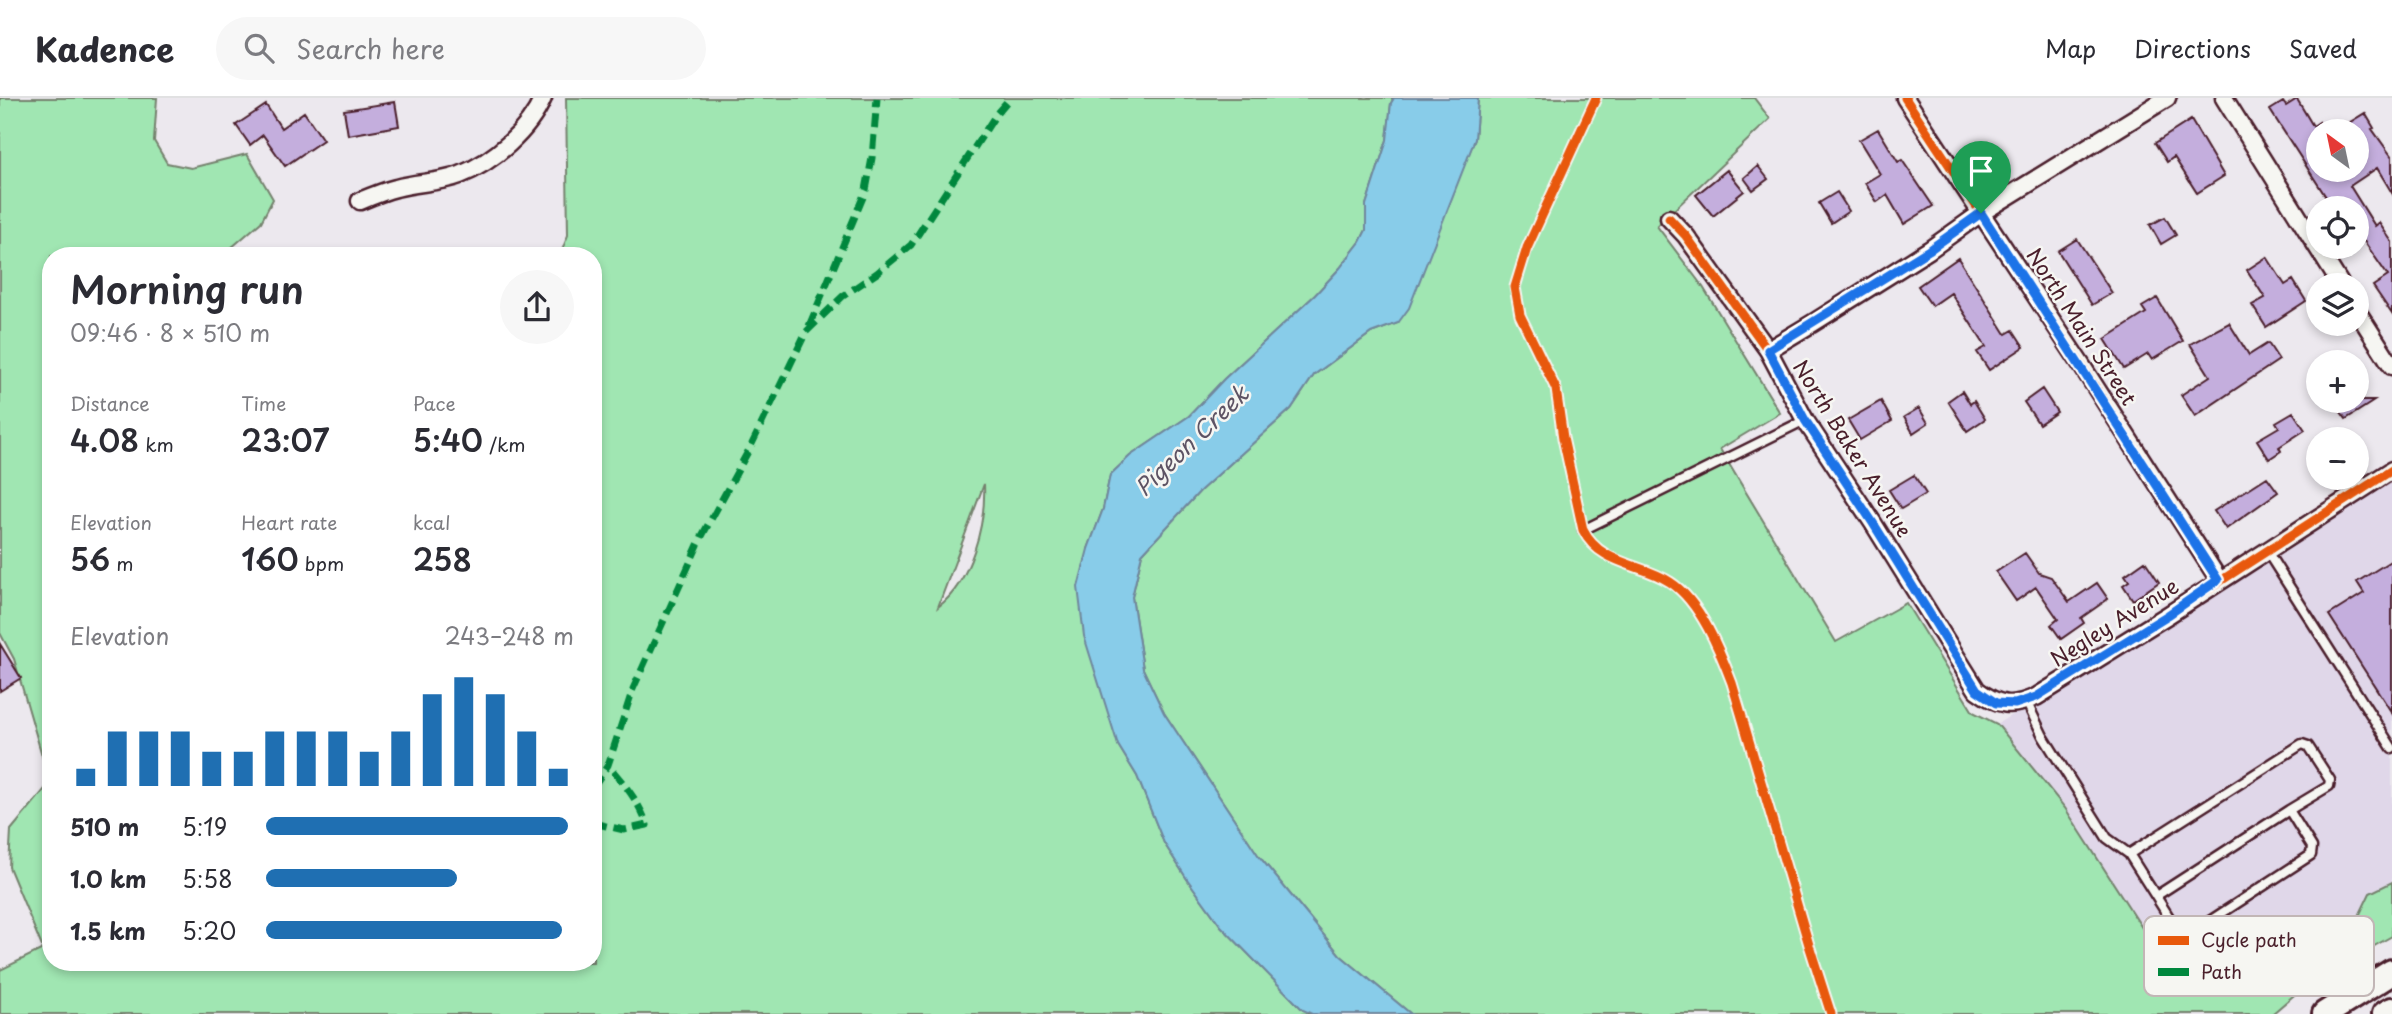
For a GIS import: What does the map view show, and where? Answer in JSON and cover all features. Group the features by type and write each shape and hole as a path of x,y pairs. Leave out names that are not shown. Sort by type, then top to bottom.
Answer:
{"main road":[{"path":"2374,983 2392,972"},
{"path":"2325,1014 2354,996"},
{"path":"2385,1014 2392,1010"}],"street":[{"path":"360,201 397,187 442,180 474,169 513,139 526,125 543,98"},
{"name":"North Main Street","path":"1905,98 2218,580"},
{"path":"1768,350 2166,98"},
{"path":"2224,98 2333,273"},
{"name":"North Baker Avenue","path":"1669,218 1686,236 1768,350 1805,420 1977,690 1996,703"},
{"path":"2369,330 2392,366"},
{"name":"Negley Avenue","path":"1996,703 2015,704 2026,701 2091,664 2392,470"}],"lane":[{"path":"1583,530 1805,420"},
{"path":"2266,550 2392,747"},
{"path":"2026,701 2043,736 2107,838 2129,854 2168,916"},
{"path":"2129,854 2302,744 2308,746 2330,780 2329,786 2156,896"},
{"path":"2217,916 2311,855 2312,847 2289,810"}],"shaded area":[{"path":"2392,475 2392,882 2370,893 2359,916 2144,916 2144,930 2065,808 1997,724"}],"green space":[{"path":"0,98 157,98 154,141 167,163 191,168 247,154 273,199 261,222 232,247 42,247 42,755 14,659 0,633"},
{"path":"566,98 1394,98 1391,103 1387,140 1366,205 1366,230 1360,242 1315,295 1224,379 1189,416 1130,456 1110,475 1103,509 1088,549 1118,745 1137,776 1164,843 1221,926 1303,1010 1312,1014 0,1014 0,970 42,949 42,971 602,971 602,247 563,247 568,235","holes":["984,484 982,517 968,568 950,596 938,607"]},
{"path":"1478,98 1754,98 1770,119 1657,226 1703,287 1780,413 1720,449 1836,642 1906,603 1973,712 1997,724 2065,808 2144,931 2144,996 2293,996 2272,1014 1411,1014 1340,955 1258,855 1164,713 1143,669 1132,597 1142,554 1201,490 1291,409 1314,375 1371,333 1398,323 1475,139"},
{"path":"42,793 42,947 9,867 11,830"},
{"path":"2392,882 2392,936 2374,946 2374,916 2359,916 2370,893"}],"water":[{"name":"Pigeon Creek","path":"1394,98 1478,98 1475,139 1409,308 1398,323 1371,333 1314,375 1291,409 1201,490 1142,554 1132,597 1143,669 1164,713 1258,855 1340,955 1411,1014 1312,1014 1303,1010 1221,926 1164,843 1137,776 1118,745 1084,636 1078,587 1103,509 1110,475 1130,456 1189,416 1224,379 1315,295 1360,242 1366,230 1366,205 1387,140 1391,103"}],"building":[{"path":"2297,99 2309,119 2306,119 2306,166 2270,110 2283,102 2286,106"},
{"path":"395,102 399,126 348,135 344,110"},
{"path":"266,105 281,128 304,112 323,140 285,166 263,135 250,145 236,125"},
{"path":"2365,113 2369,119 2355,119"},
{"path":"2191,120 2224,176 2197,193 2174,157 2167,162 2155,143"},
{"path":"2370,121 2374,128 2372,129 2392,157 2392,193 2377,168 2370,173"},
{"path":"1878,129 1898,162 1902,160 1933,206 1904,224 1887,195 1877,202 1865,183 1880,174 1859,140"},
{"path":"1758,166 1768,179 1753,190 1744,178"},
{"path":"1727,170 1744,191 1713,216 1696,195"},
{"path":"2316,182 2356,182 2350,186 2356,196 2325,196"},
{"path":"1837,192 1849,211 1831,223 1819,203"},
{"path":"2369,216 2375,226 2379,223 2392,242 2392,314 2373,286 2388,276 2369,248"},
{"path":"2165,217 2176,235 2161,244 2150,225"},
{"path":"2077,239 2112,293 2092,305 2058,251"},
{"path":"2267,257 2285,285 2293,280 2306,301 2266,327 2252,305 2265,298 2247,270"},
{"path":"1958,258 2006,334 2013,330 2024,347 1989,370 1977,352 1986,347 1951,293 1932,306 1918,286"},
{"path":"2157,298 2183,341 2152,360 2148,354 2124,369 2105,339 2146,313 2142,307"},
{"path":"2229,323 2249,355 2268,343 2279,360 2195,416 2181,395 2210,376 2190,344"},
{"path":"2042,389 2057,412 2039,424 2024,402"},
{"path":"1962,391 1970,404 1974,401 1985,419 1967,431 1948,401"},
{"path":"1881,401 1892,421 1860,440 1848,420"},
{"path":"1919,408 1928,423 1913,433 1904,417"},
{"path":"2293,412 2305,430 2279,447 2281,451 2269,459 2257,440 2279,427 2276,422"},
{"path":"2342,413 2355,413 2346,419"},
{"path":"1914,475 1926,494 1901,509 1889,490"},
{"path":"2267,477 2278,492 2226,529 2214,511"},
{"path":"2025,553 2039,573 2051,577 2069,602 2097,583 2108,599 2081,618 2084,623 2061,639 2051,625 2058,619 2036,587 2016,601 1996,572"},
{"path":"2392,560 2392,713 2329,615 2364,593 2357,582"},
{"path":"2145,561 2159,582 2133,600 2123,585 2129,581 2125,575"},
{"path":"0,644 21,678 0,691"}],"marked path":[{"path":"809,326 866,190 872,158 877,98"},
{"path":"602,774 608,765 633,689 702,536 751,446 806,332 843,296 911,245 997,113 1010,98"},
{"path":"602,825 624,830 647,825 635,800 608,765"}],"cycle path":[{"path":"1596,98 1527,248 1515,287 1520,315 1556,389 1563,438 1583,530 1590,542 1610,557 1659,576 1681,590 1700,614 1721,656 1732,683 1831,1014"},
{"path":"1905,98 2219,580"},
{"path":"1669,218 1686,236 1768,350 1805,420 1977,690 1999,702 2012,704 2036,697 2392,470"}],"route":[{"path":"1981,213 2218,580 2091,664 2036,697 2015,704 1994,702 1977,690 1805,420 1768,350 1929,250 1981,213"}]}
